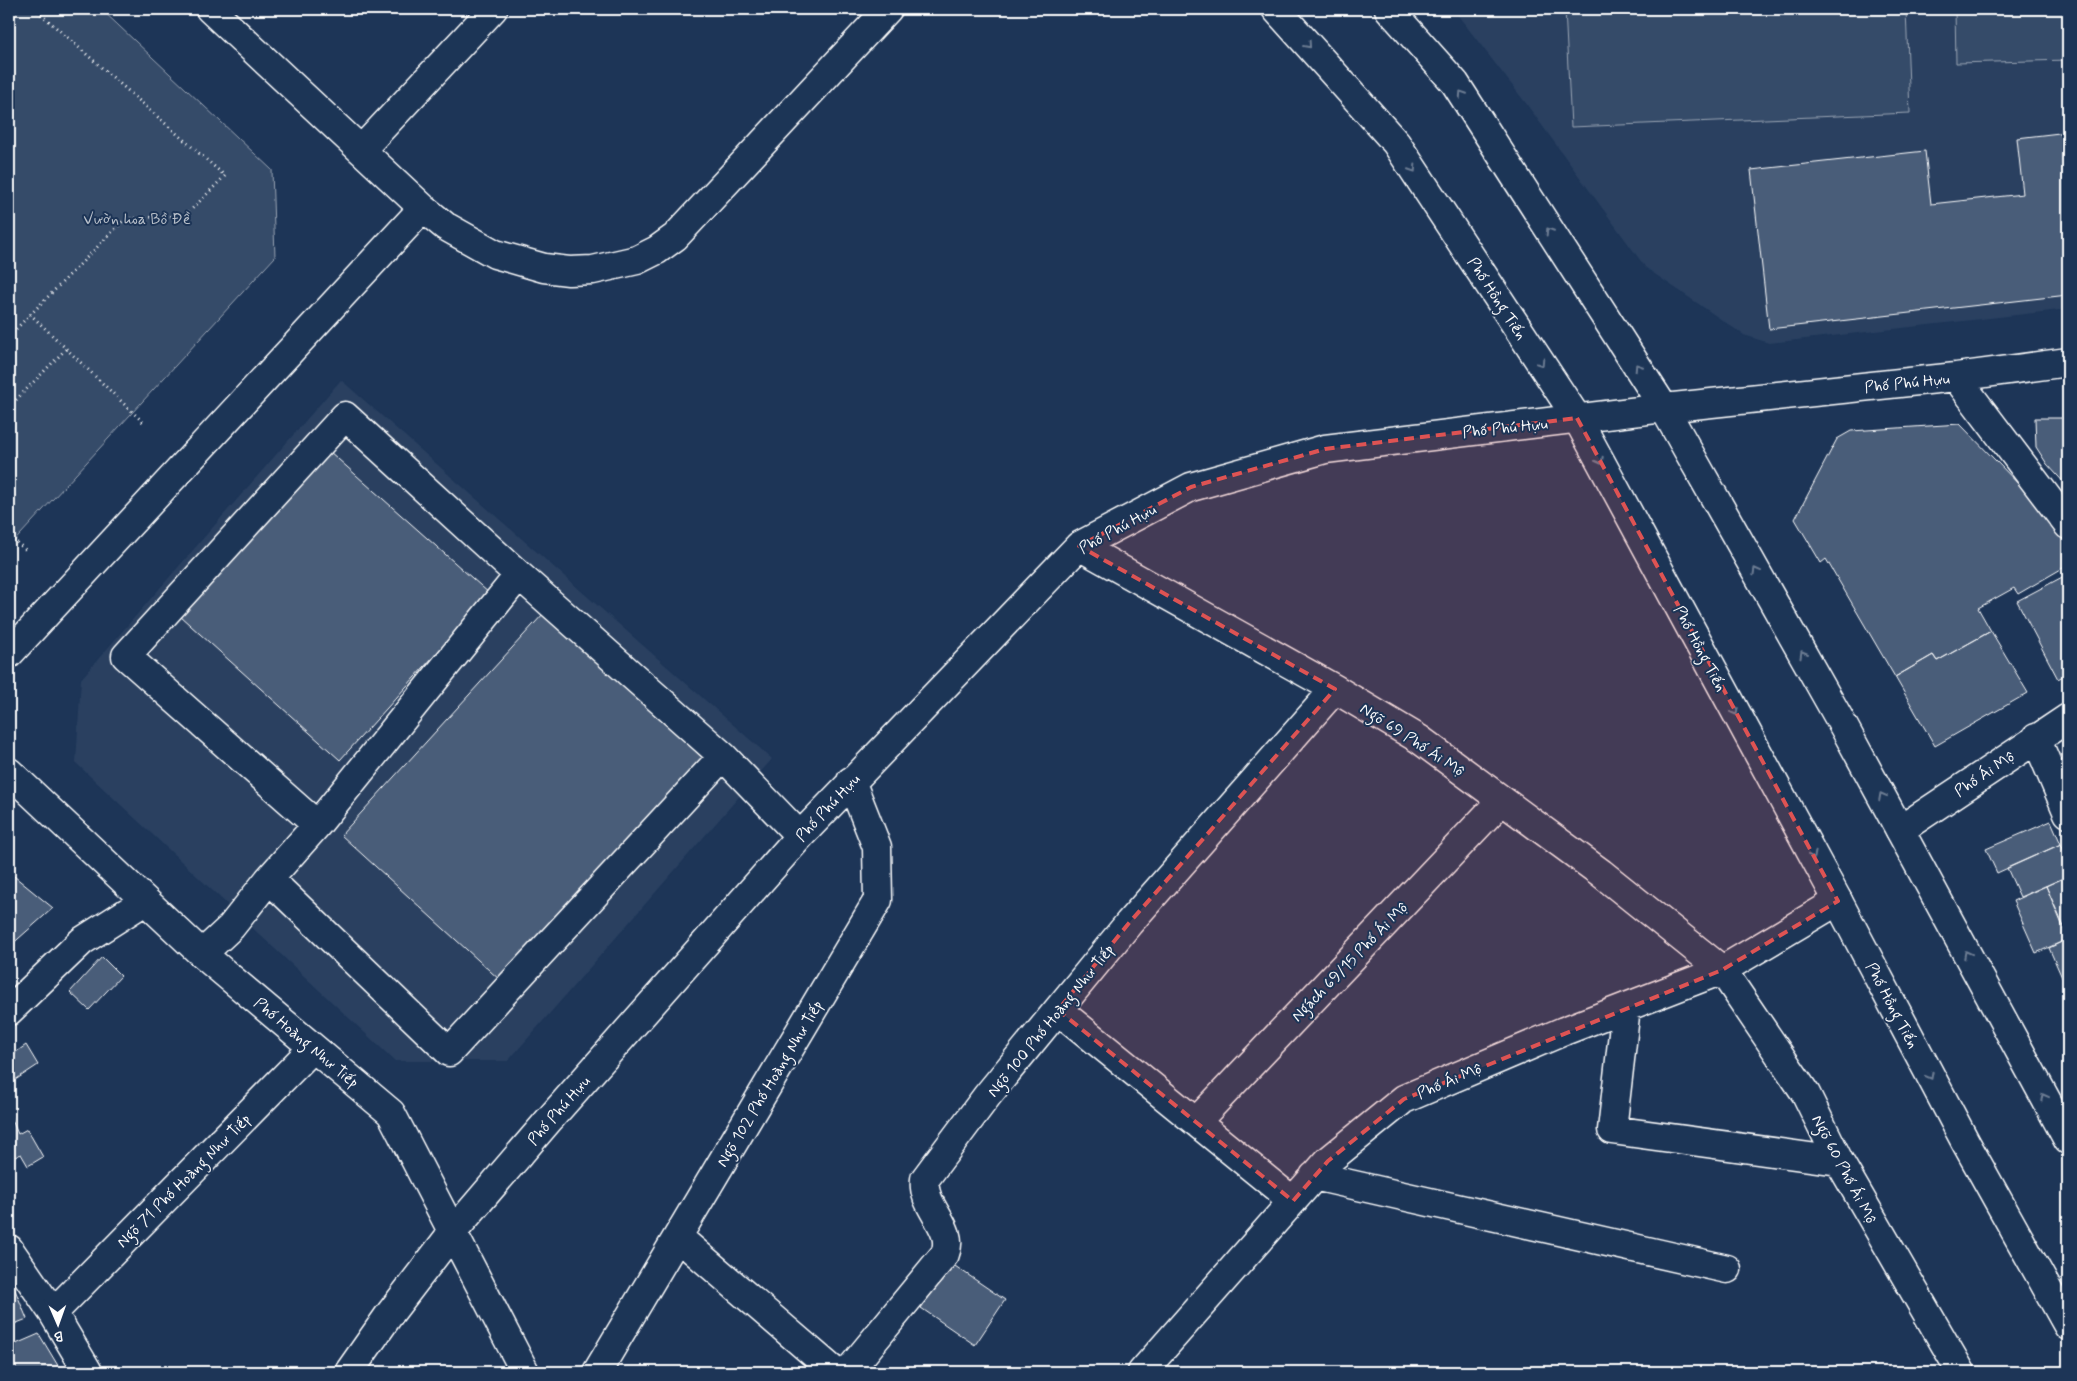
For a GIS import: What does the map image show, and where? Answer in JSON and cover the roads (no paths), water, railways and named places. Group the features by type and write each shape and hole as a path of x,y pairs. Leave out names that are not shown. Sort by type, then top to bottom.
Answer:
{"street":[{"path":"210,9 423,208 445,226 495,254 544,268 569,271 593,270 637,260 669,241 691,222 888,9"},
{"path":"361,150 493,9"},
{"name":"Phố Hồng Tiến","path":"1276,9 1396,143 1577,418 1838,901 1966,1143 2068,1326"},
{"path":"1389,9 1455,83 1664,408 1844,727 2068,1140"},
{"path":"9,654 423,208"},
{"name":"Phố Phú Hựu","path":"349,1372 389,1315 452,1233 555,1113 800,836 1079,546 1192,487 1325,449 1664,408 1956,378 2068,362"},
{"path":"1956,378 2068,525"},
{"path":"317,825 126,656 345,416 519,575 723,756 800,836"},
{"name":"Ngõ 69 Phố Ái Mộ","path":"1079,546 1336,689 1419,739 1602,873 1722,970"},
{"path":"202,954 231,927 269,879 317,825 519,575"},
{"name":"Ngõ 100 Phố Hoàng Như Tiếp","path":"848,1372 948,1248 947,1235 927,1201 924,1186 925,1180 987,1096 1129,923 1336,689"},
{"name":"Phố Ái Mộ","path":"1900,830 2068,718"},
{"path":"2036,738 2068,813"},
{"path":"269,879 449,1052 723,756"},
{"name":"Phố Hoàng Như Tiếp","path":"9,772 202,954 391,1112 525,1372"},
{"name":"Ngõ 102 Phố Hoàng Như Tiếp","path":"597,1372 878,900 877,847 851,781"},
{"name":"Ngách 69/15 Phố Ái Mộ","path":"1196,1122 1502,800"},
{"path":"9,1011 82,941 145,901"},
{"name":"Phố Ái Mộ","path":"1142,1372 1328,1160 1404,1099 1564,1031 1722,970 1838,901"},
{"name":"Ngõ 60 Phố Ái Mộ","path":"1722,970 1806,1094 1839,1161 1961,1372"},
{"path":"1626,1007 1612,1130 1839,1161"},
{"path":"1058,1010 1293,1200"},
{"name":"Ngõ 71 Phố Hoàng Như Tiếp","path":"53,1313 313,1048"},
{"path":"1314,1176 1727,1269"},
{"path":"678,1237 835,1372"},
{"path":"9,1249 53,1313 88,1372"}],"park label":[{"name":"Vườn hoa Bồ Đề","path":"137,218"}]}
